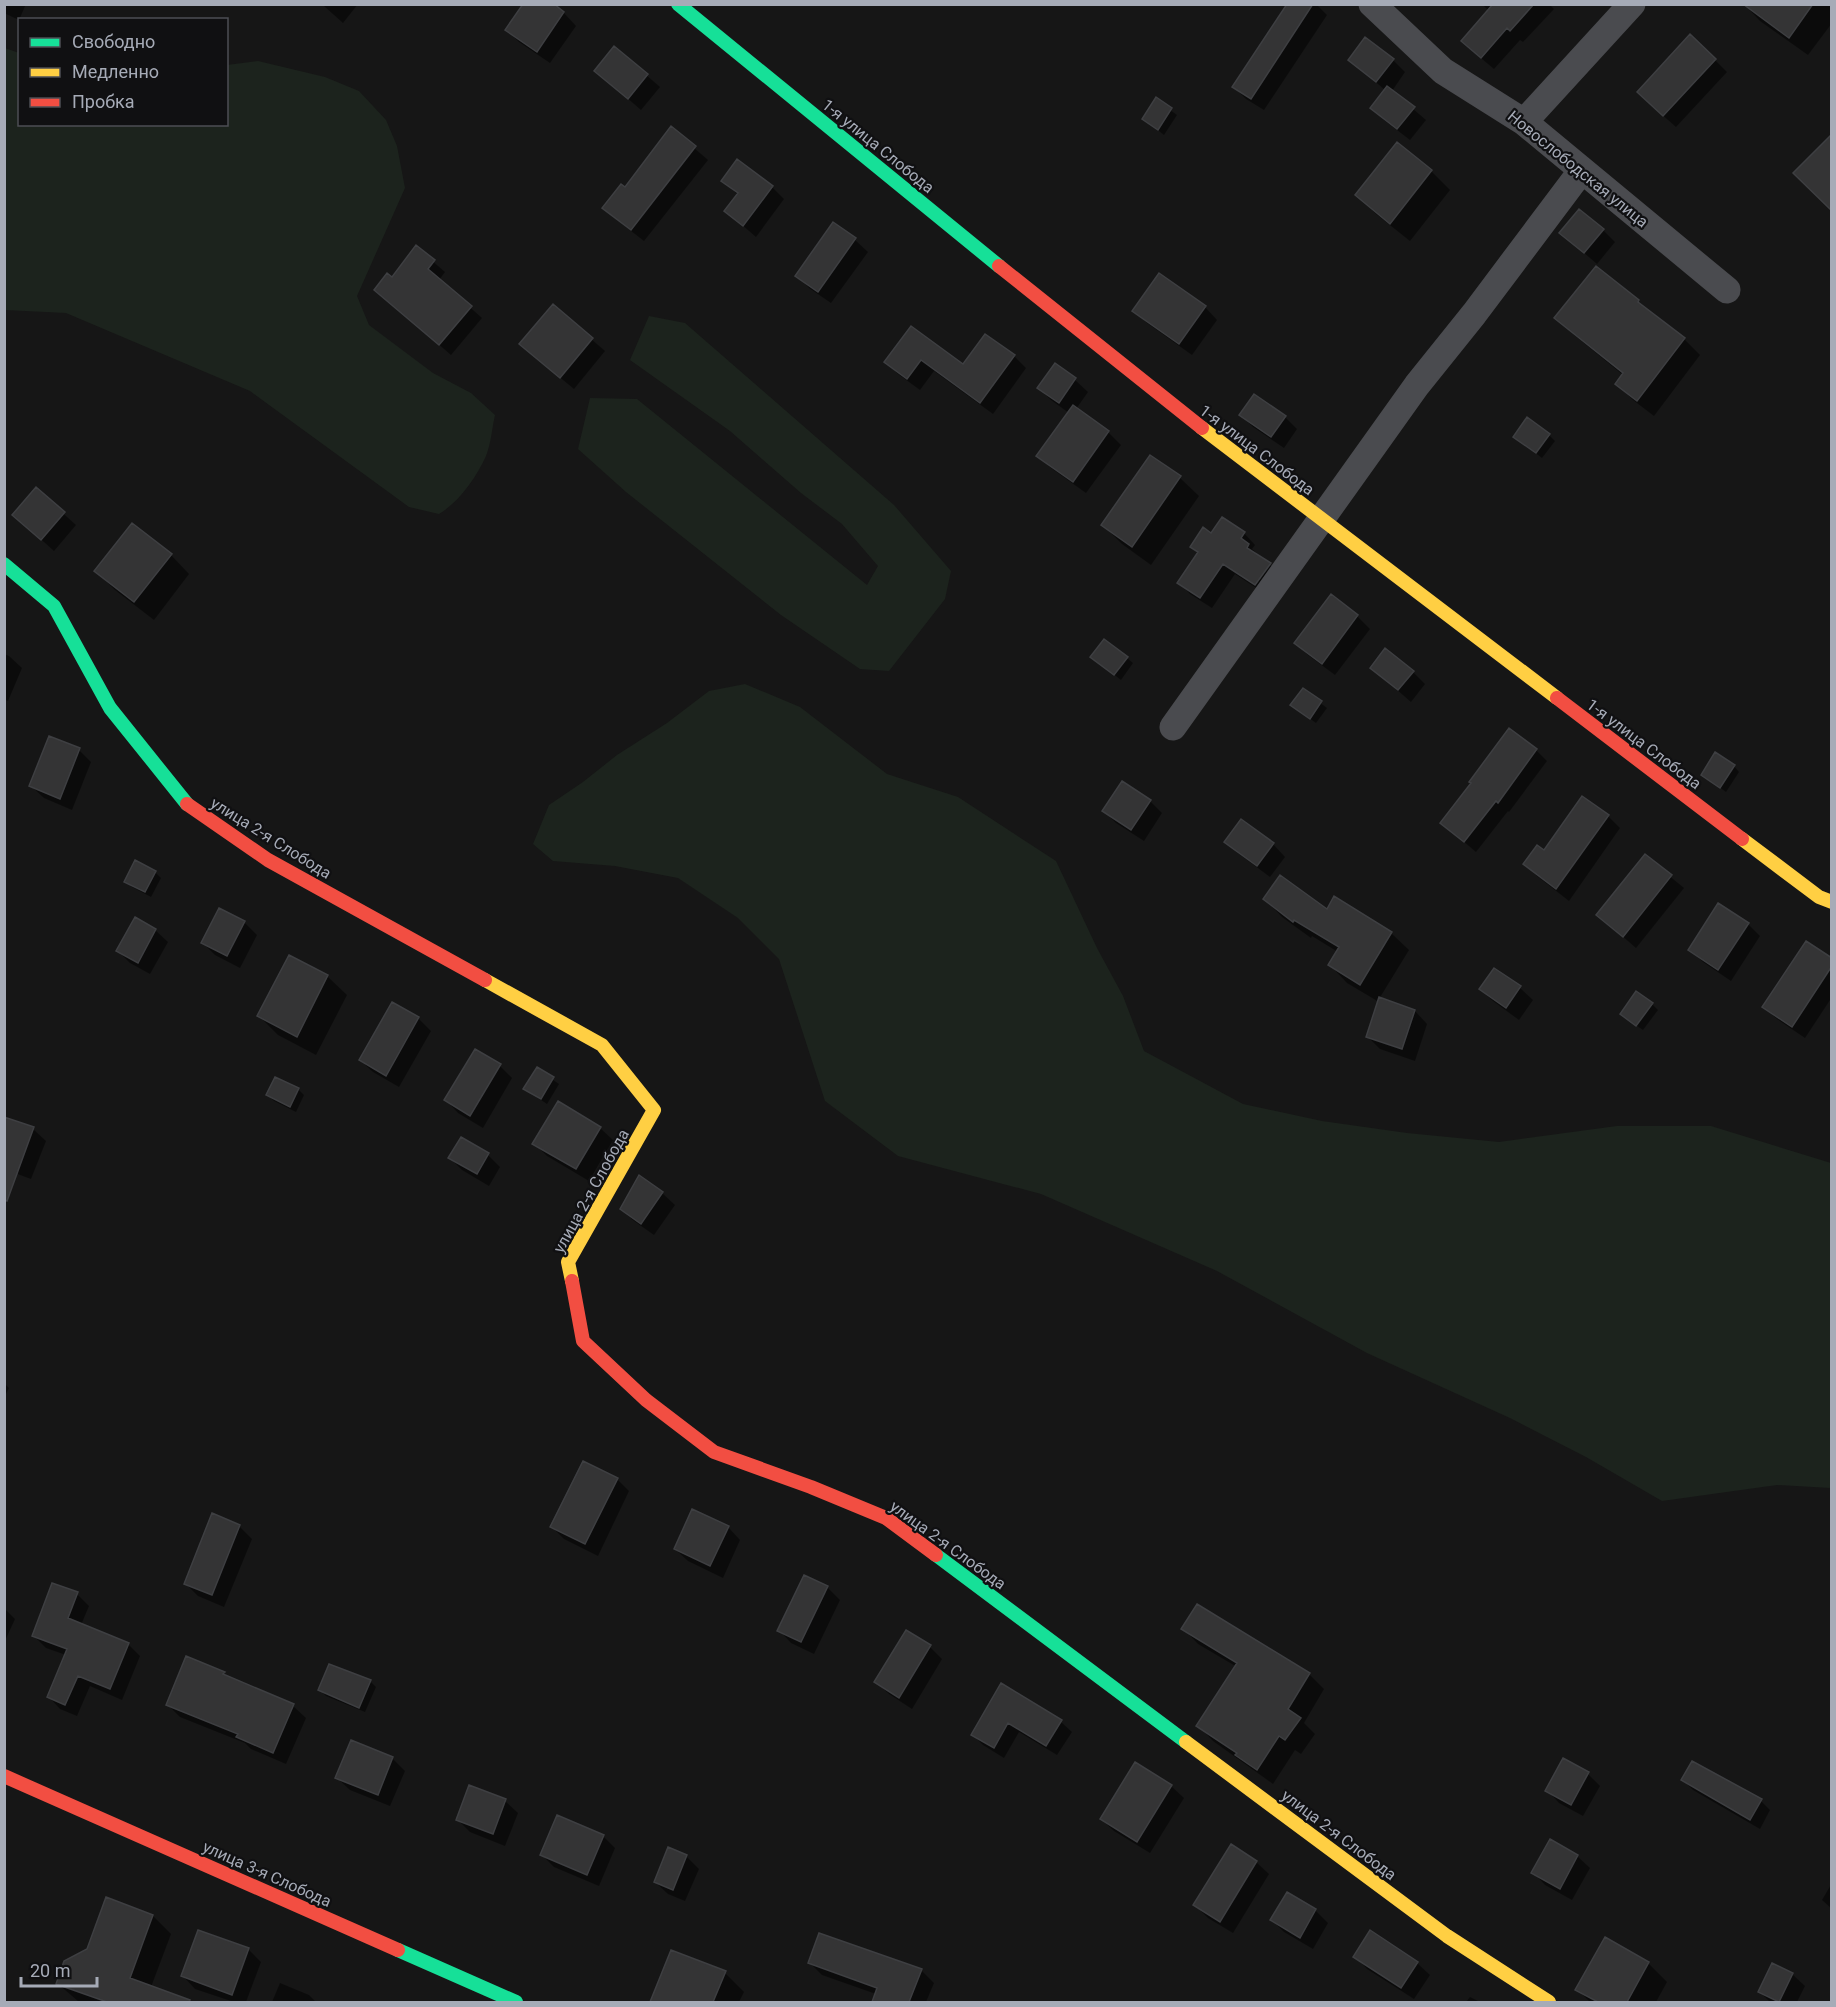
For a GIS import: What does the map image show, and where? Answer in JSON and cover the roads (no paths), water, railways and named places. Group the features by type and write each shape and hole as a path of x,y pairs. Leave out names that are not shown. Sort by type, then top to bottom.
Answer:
{"street":[{"name":"1-я улица Слобода","path":"678,4 1162,398 1819,897 1832,902"},
{"name":"Новослободская улица","path":"1372,4 1443,71 1524,122 1727,290"},
{"path":"1524,122 1632,4"},
{"path":"1173,727 1417,385 1474,314 1582,170"},
{"name":"улица 2-я Слобода","path":"4,564 54,606 110,708 189,807 268,860 602,1045 654,1110 568,1262 583,1341 646,1400 714,1452 811,1487 886,1518 1447,1936 1549,2002"},
{"name":"улица 3-я Слобода","path":"4,1776 516,2002"}]}
